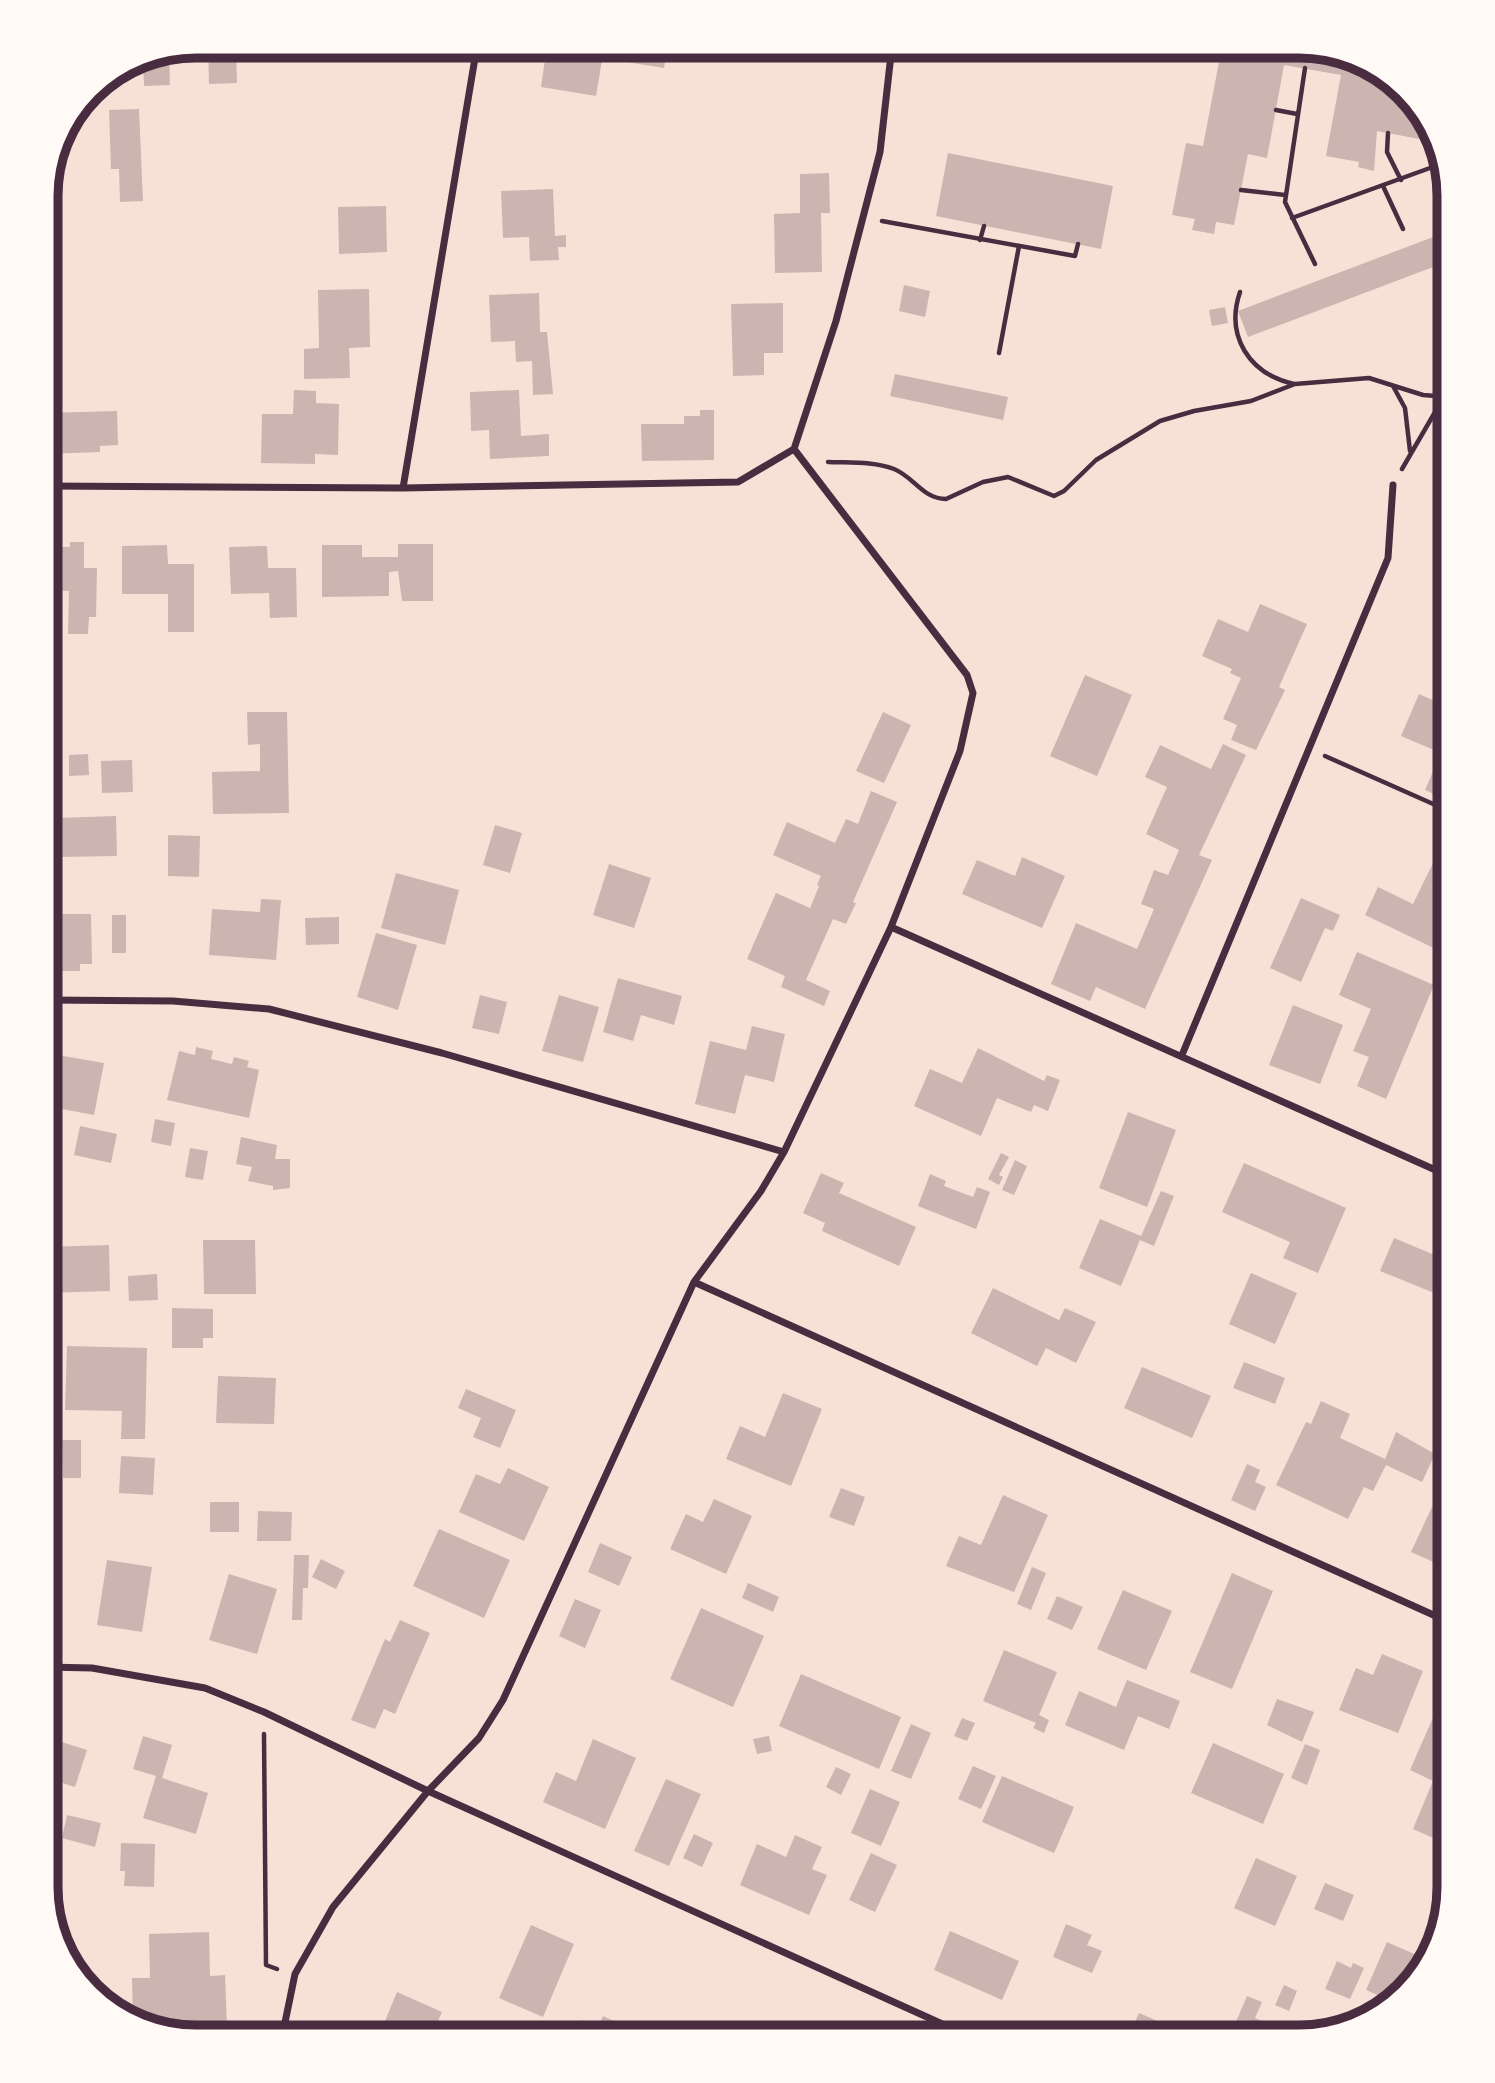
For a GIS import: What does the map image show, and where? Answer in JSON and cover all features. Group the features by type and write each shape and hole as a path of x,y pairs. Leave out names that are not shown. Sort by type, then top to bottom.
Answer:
{"street":[{"path":"403,488 475,58"},
{"path":"58,486 403,488 738,482 794,449 836,321 880,152 891,58"},
{"path":"284,2025 295,1974 332,1907 428,1791 479,1738 503,1700 694,1282 761,1191 784,1152 891,927 960,751 973,693 963,668 794,449"},
{"path":"1182,1055 1388,558 1393,485"},
{"path":"891,927 1437,1170"},
{"path":"58,1000 173,1001 270,1009 442,1053 784,1152"},
{"path":"694,1282 1437,1616"},
{"path":"58,1667 92,1668 205,1688 264,1712 428,1791 945,2025"}],"path":[{"path":"1305,68 1284,202 1315,264"},
{"path":"1276,110 1297,114"},
{"path":"1388,133 1387,152 1401,180"},
{"path":"1292,218 1434,167"},
{"path":"1383,186 1403,229"},
{"path":"1241,190 1285,195"},
{"path":"863,217 1075,256 1078,244"},
{"path":"980,240 984,226"},
{"path":"999,353 1019,246"},
{"path":"1240,292 1233,312 1250,363 1265,373 1295,384"},
{"path":"802,461 874,463 896,470 926,494 938,499 946,499 996,478 1008,477 1054,496 1064,491 1096,460 1160,421 1213,407 1251,401 1295,384 1369,378 1437,397"},
{"path":"1392,386 1405,408 1410,453"},
{"path":"1393,485 1437,407"},
{"path":"1307,750 1437,805"},
{"path":"264,1712 266,1965 295,1974"}],"building":[{"path":"208,58 236,58 237,83 209,84"},
{"path":"545,58 602,58 596,96 541,87"},
{"path":"614,58 666,58 664,68"},
{"path":"1220,58 1308,58 1344,65 1376,81 1397,98 1426,140 1377,131 1374,171 1358,167 1359,162 1326,156 1341,75 1284,65 1267,158 1248,154 1234,225 1216,222 1214,234 1192,230 1195,219 1172,215 1186,143 1203,146"},
{"path":"169,60 170,85 144,86 143,68"},
{"path":"139,109 143,201 120,202 119,169 111,169 109,110"},
{"path":"948,153 1113,186 1101,249 936,216"},
{"path":"829,173 830,213 821,213 822,272 775,273 774,214 800,213 800,174"},
{"path":"60,175 62,175 62,185 58,185"},
{"path":"553,189 555,236 566,235 566,247 558,247 559,260 530,261 529,237 503,238 501,191"},
{"path":"386,206 387,252 339,254 338,207"},
{"path":"1437,236 1437,266 1248,337 1238,311"},
{"path":"904,285 930,291 925,317 899,311"},
{"path":"369,289 370,347 349,348 350,378 304,379 304,349 319,348 318,290"},
{"path":"539,293 540,332 547,332 553,394 533,395 532,361 516,362 515,341 491,342 489,295"},
{"path":"783,303 783,353 764,353 764,375 733,376 731,304"},
{"path":"1225,307 1228,323 1212,326 1209,310"},
{"path":"895,374 1008,397 1003,420 890,396"},
{"path":"294,390 316,391 316,403 339,404 338,455 315,454 315,464 261,463 262,414 293,414"},
{"path":"519,390 521,436 549,434 549,456 490,459 489,430 471,431 470,392"},
{"path":"700,410 714,410 714,460 642,461 641,424 684,424 684,416 700,416"},
{"path":"117,411 118,445 100,446 100,452 58,454 58,413"},
{"path":"70,542 84,542 84,568 97,568 96,617 89,617 88,634 68,634 69,591 58,591 58,547 70,547"},
{"path":"398,544 433,544 433,601 402,601 398,571 389,572 389,596 322,597 322,545 362,545 362,557 398,557"},
{"path":"167,545 168,564 194,564 194,632 168,632 168,594 122,594 122,546"},
{"path":"267,546 268,568 296,568 297,617 270,618 269,593 231,594 229,547"},
{"path":"1260,604 1307,624 1279,687 1285,690 1256,750 1231,740 1237,725 1223,719 1241,678 1230,673 1232,669 1202,656 1218,619 1248,632"},
{"path":"1085,675 1132,695 1097,776 1050,756"},
{"path":"1419,694 1437,702 1437,751 1401,736"},
{"path":"247,712 287,712 289,813 213,814 212,772 260,771 260,744 248,745"},
{"path":"883,712 911,725 884,783 856,771"},
{"path":"1223,744 1246,755 1199,855 1212,860 1145,1009 1096,987 1090,1001 1051,984 1076,923 1137,949 1154,909 1141,904 1154,870 1168,875 1179,850 1146,834 1167,787 1145,777 1160,745 1211,769"},
{"path":"88,754 89,775 69,776 69,755"},
{"path":"132,760 133,792 102,793 101,761"},
{"path":"1437,762 1437,796 1425,790"},
{"path":"871,791 897,802 846,924 833,919 806,980 830,991 824,1006 781,987 785,976 747,959 776,893 810,908 819,886 817,885 821,876 773,855 787,822 835,843 846,819 858,824"},
{"path":"116,816 117,856 58,857 58,818"},
{"path":"495,825 522,833 510,873 483,865"},
{"path":"168,835 200,836 199,877 168,876"},
{"path":"1022,857 1065,876 1042,928 962,894 977,860 1015,876"},
{"path":"1433,863 1437,865 1437,950 1365,915 1378,887 1413,904"},
{"path":"609,864 651,878 634,928 593,915"},
{"path":"396,873 459,890 445,945 381,928"},
{"path":"1301,898 1340,915 1333,931 1325,928 1301,982 1270,968"},
{"path":"261,899 281,900 276,960 209,955 212,909 260,912"},
{"path":"58,914 91,914 92,964 80,964 80,971 58,971"},
{"path":"112,915 126,915 126,953 112,953"},
{"path":"339,917 339,944 306,945 305,918"},
{"path":"376,933 417,945 398,1010 357,997"},
{"path":"1357,952 1434,985 1386,1099 1357,1086 1369,1057 1353,1051 1371,1009 1339,995"},
{"path":"618,978 682,996 674,1025 641,1015 633,1041 603,1032"},
{"path":"480,995 507,1002 499,1034 472,1028"},
{"path":"559,995 599,1007 583,1062 542,1051"},
{"path":"1293,1005 1343,1025 1320,1084 1269,1065"},
{"path":"752,1026 785,1034 774,1082 745,1075 735,1114 695,1104 710,1041 746,1050"},
{"path":"196,1047 213,1051 211,1059 232,1064 234,1057 249,1061 247,1067 259,1070 249,1118 167,1100 179,1051 195,1055"},
{"path":"978,1048 1044,1081 1047,1075 1060,1080 1048,1111 1034,1105 1031,1112 997,1098 981,1136 914,1106 930,1069 962,1083"},
{"path":"58,1055 104,1063 94,1115 58,1108"},
{"path":"1128,1112 1176,1130 1147,1207 1099,1188"},
{"path":"155,1119 175,1123 171,1146 151,1142"},
{"path":"80,1126 117,1134 111,1163 74,1155"},
{"path":"241,1137 277,1145 275,1159 290,1159 290,1188 273,1190 273,1186 248,1181 252,1167 236,1164"},
{"path":"190,1148 208,1151 203,1180 185,1177"},
{"path":"1001,1153 1009,1157 999,1175 1003,1177 999,1185 988,1179"},
{"path":"1015,1160 1027,1166 1014,1195 1002,1190"},
{"path":"1244,1163 1346,1208 1318,1273 1283,1258 1290,1242 1222,1212"},
{"path":"821,1173 844,1183 839,1193 916,1227 899,1266 822,1231 825,1223 803,1213"},
{"path":"930,1174 946,1181 944,1186 973,1197 977,1187 990,1192 976,1229 918,1206"},
{"path":"1161,1191 1174,1196 1154,1246 1140,1240 1121,1286 1079,1268 1100,1219 1141,1236"},
{"path":"1394,1238 1437,1256 1437,1294 1380,1271"},
{"path":"203,1240 255,1240 256,1294 204,1294"},
{"path":"109,1245 110,1291 58,1293 58,1247"},
{"path":"1251,1273 1297,1293 1275,1344 1229,1324"},
{"path":"157,1274 158,1300 129,1301 128,1276"},
{"path":"993,1288 1059,1320 1065,1308 1096,1322 1076,1363 1046,1348 1037,1366 971,1333"},
{"path":"172,1308 213,1309 213,1338 203,1338 203,1348 172,1348"},
{"path":"67,1346 147,1348 145,1439 121,1439 122,1411 65,1410"},
{"path":"1244,1362 1285,1378 1275,1404 1233,1388"},
{"path":"1142,1367 1211,1396 1192,1438 1124,1408"},
{"path":"218,1376 276,1378 274,1424 216,1423"},
{"path":"466,1389 516,1410 500,1448 473,1437 481,1418 458,1408"},
{"path":"783,1393 822,1409 791,1486 726,1459 740,1426 765,1437"},
{"path":"1321,1401 1350,1414 1340,1438 1385,1459 1396,1432 1435,1454 1422,1482 1386,1465 1373,1491 1364,1487 1348,1519 1276,1485 1306,1422 1311,1424"},
{"path":"62,1440 81,1440 81,1478 63,1478"},
{"path":"121,1456 155,1458 153,1495 119,1493"},
{"path":"1247,1464 1260,1470 1255,1482 1266,1487 1255,1511 1231,1500"},
{"path":"508,1468 549,1487 524,1541 459,1512 476,1474 500,1484"},
{"path":"841,1488 865,1497 854,1526 829,1517"},
{"path":"1003,1495 1048,1515 1014,1592 946,1566 959,1536 981,1545"},
{"path":"714,1499 752,1516 726,1574 670,1549 686,1514 703,1522"},
{"path":"210,1502 239,1502 239,1532 210,1532"},
{"path":"1432,1507 1437,1509 1437,1564 1411,1552"},
{"path":"258,1511 292,1512 291,1541 257,1541"},
{"path":"439,1529 510,1560 484,1618 413,1586"},
{"path":"600,1543 632,1557 619,1586 588,1572"},
{"path":"294,1555 309,1555 308,1588 303,1588 302,1620 292,1620"},
{"path":"321,1559 345,1571 336,1589 312,1577"},
{"path":"107,1560 152,1567 142,1632 97,1625"},
{"path":"1032,1567 1046,1573 1031,1610 1017,1604"},
{"path":"1232,1573 1273,1591 1232,1689 1190,1672"},
{"path":"229,1574 277,1589 257,1654 209,1640"},
{"path":"748,1583 779,1597 773,1612 742,1598"},
{"path":"1123,1590 1172,1611 1146,1670 1097,1649"},
{"path":"1057,1596 1083,1607 1072,1630 1047,1619"},
{"path":"575,1599 601,1610 585,1648 559,1636"},
{"path":"701,1608 764,1636 733,1707 670,1679"},
{"path":"400,1620 430,1633 395,1714 384,1709 375,1729 351,1720 385,1639 390,1642"},
{"path":"1004,1650 1057,1672 1039,1715 1049,1720 1044,1733 1033,1728 1036,1723 983,1701"},
{"path":"1382,1654 1423,1671 1398,1733 1339,1710 1356,1668 1373,1675"},
{"path":"801,1674 901,1717 879,1769 779,1726"},
{"path":"1127,1680 1180,1701 1169,1729 1138,1716 1124,1750 1065,1725 1079,1691 1116,1707"},
{"path":"1277,1699 1314,1712 1302,1742 1267,1725"},
{"path":"1437,1709 1437,1840 1413,1829 1433,1781 1410,1770"},
{"path":"962,1718 975,1723 967,1741 954,1736"},
{"path":"911,1724 931,1733 911,1779 891,1771"},
{"path":"143,1736 172,1745 162,1778 208,1793 196,1834 143,1818 156,1776 133,1769"},
{"path":"769,1736 772,1751 757,1754 753,1739"},
{"path":"593,1739 636,1758 605,1829 543,1802 556,1772 576,1781"},
{"path":"58,1741 87,1750 75,1787 58,1782"},
{"path":"1213,1743 1284,1774 1263,1824 1191,1793"},
{"path":"1305,1744 1320,1750 1307,1785 1291,1778"},
{"path":"973,1766 996,1776 981,1809 958,1799"},
{"path":"836,1767 851,1774 841,1795 826,1787"},
{"path":"1002,1776 1074,1807 1054,1853 982,1822"},
{"path":"666,1779 701,1794 669,1866 634,1851"},
{"path":"870,1789 900,1802 881,1846 851,1833"},
{"path":"67,1815 101,1823 95,1847 62,1838"},
{"path":"694,1834 713,1843 702,1867 683,1858"},
{"path":"795,1835 822,1847 812,1869 827,1875 809,1915 740,1885 757,1844 786,1857"},
{"path":"121,1843 155,1844 154,1887 124,1886 125,1871 120,1871"},
{"path":"871,1853 897,1865 875,1912 849,1900"},
{"path":"1256,1858 1297,1876 1275,1926 1234,1908"},
{"path":"1325,1883 1354,1895 1343,1921 1314,1909"},
{"path":"1066,1924 1092,1935 1087,1945 1102,1951 1092,1973 1053,1957"},
{"path":"531,1925 574,1944 543,2017 499,1998"},
{"path":"950,1931 1019,1961 1002,2000 934,1970"},
{"path":"209,1932 210,1976 225,1975 227,2025 169,2023 133,2010 132,1978 150,1978 149,1934"},
{"path":"1387,1942 1419,1956 1397,1985 1383,1997 1366,1990"},
{"path":"1337,1961 1351,1968 1353,1963 1364,1968 1350,1999 1325,1989"},
{"path":"1284,1985 1297,1991 1289,2011 1275,2005"},
{"path":"397,1992 442,2012 436,2025 383,2025"},
{"path":"1247,1996 1262,2002 1255,2018 1272,2025 1235,2025"},
{"path":"1139,2013 1167,2025 1134,2025"},
{"path":"603,2016 623,2025 599,2025"},
{"path":"582,2020 593,2025 580,2025"}]}
